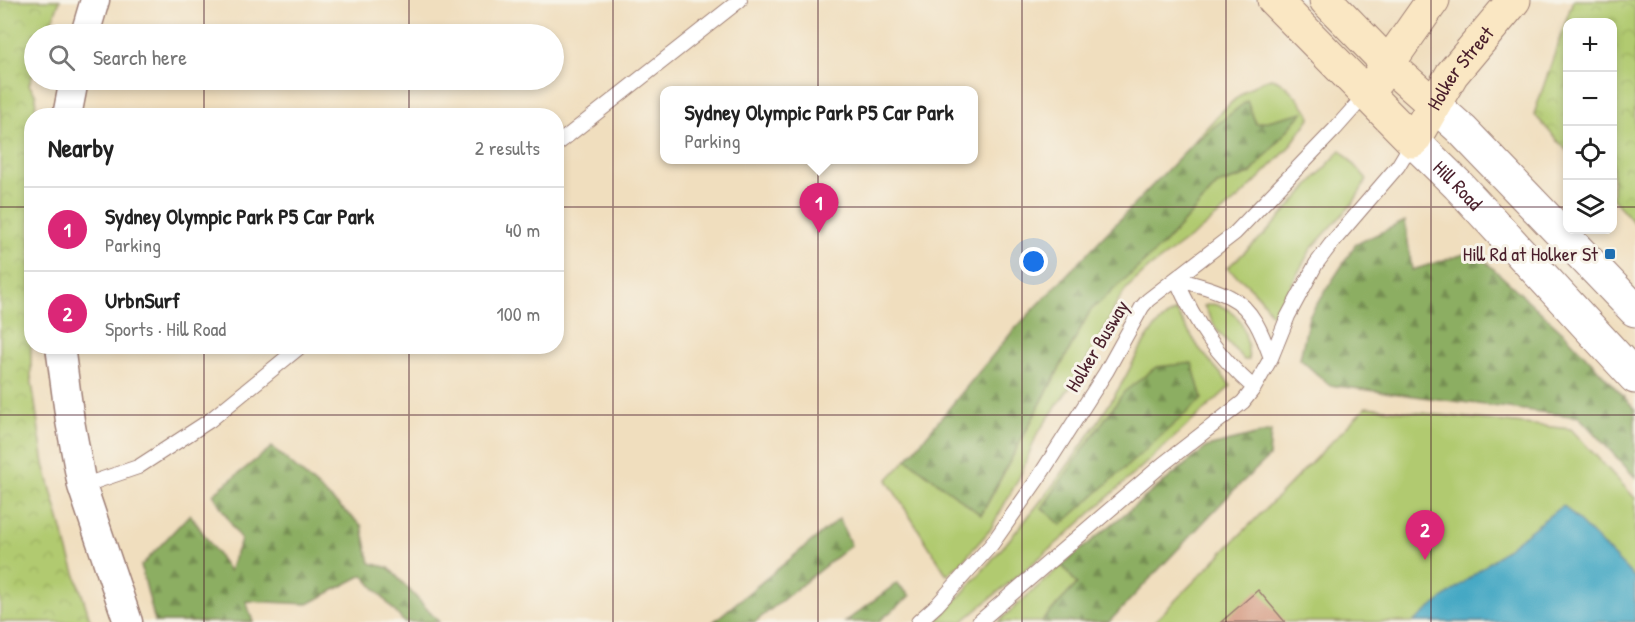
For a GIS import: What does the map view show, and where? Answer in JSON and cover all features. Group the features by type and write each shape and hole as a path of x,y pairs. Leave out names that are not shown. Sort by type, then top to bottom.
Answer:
{"main road":[{"name":"Hill Road","path":"1274,0 1413,141"},
{"path":"1326,0 1389,65 1434,105"},
{"path":"1366,94 1389,65 1433,0"},
{"name":"Holker Street","path":"1413,141 1452,74 1514,0"}],"street":[{"path":"88,24 94,0"},
{"path":"69,108 72,90"},
{"path":"1434,105 1462,130 1635,310"},
{"name":"Hill Road","path":"1413,141 1458,185 1635,377"},
{"path":"61,354 70,422 82,486 128,622"}],"lane":[{"path":"564,139 740,0"},
{"name":"Holker Busway","path":"918,622 937,605 992,544 1037,480 1106,372 1142,307 1235,233 1366,94"},
{"path":"979,622 1163,464 1243,402 1271,358 1288,316 1316,264 1392,174 1413,141"},
{"path":"1176,279 1232,297 1246,309 1261,333 1271,358"},
{"path":"1176,279 1202,331 1223,358 1254,388"},
{"path":"82,486 138,467 208,421 292,354"}],"green space":[{"path":"0,0 60,0 51,24 24,24 24,90 32,90 36,95 35,108 24,108 24,354 31,354 31,376 44,464 67,548 91,622 0,622"},
{"path":"1573,0 1635,0 1635,224 1617,204 1617,18 1567,18"},
{"path":"1563,29 1563,147 1534,114"},
{"path":"1271,78 1282,83 1292,92 1309,112 1310,118 1287,150 1240,197 1128,287 1118,301 1101,337 1037,434 1020,476 990,530 947,575 887,480 907,459 982,514 1090,311 1165,243 1217,185 1250,174 1302,113 1256,124 1247,102 1191,145 1238,97 1260,82"},
{"path":"1247,101 1256,124 1303,112 1250,174 1217,185 1165,243 1090,311 981,515 907,459 1012,332 1191,145"},
{"path":"1341,150 1367,180 1353,203 1311,249 1275,315 1270,313 1257,294 1227,268 1265,234"},
{"path":"1405,221 1412,270 1474,251 1567,336 1635,409 1635,477 1579,417 1329,385 1300,359 1309,316 1356,244"},
{"path":"1212,304 1230,311 1241,323 1247,340 1249,360 1244,360 1217,330 1204,306"},
{"path":"1176,311 1199,348 1231,386 1063,538 962,622 936,622 987,566 1059,478 1122,383 1144,342 1158,324"},
{"path":"1192,363 1202,399 1061,525 1042,508 1124,392 1156,367"},
{"path":"1366,407 1571,429 1635,498 1635,622 1154,622"},
{"path":"1271,431 1269,457 1233,491 1109,622 1041,622 1077,584 1062,565 1207,447"},
{"path":"272,447 362,526 370,563 389,568 439,622 404,622 363,575 308,604 246,601 253,622 155,622 141,566 190,514 229,571 241,540 213,494"},
{"path":"839,519 851,545 755,622 713,622"},
{"path":"1062,565 1077,584 1041,622 998,622"},
{"path":"897,583 910,596 878,622 845,622"}],"water":[{"path":"1563,505 1635,578 1635,622 1413,622"}],"building":[{"path":"1258,590 1285,622 1221,622"}],"place":[{"name":"Sydney Olympic Park P5 Car Park","path":"819,233"},
{"name":"Hill Rd at Holker St","path":"1610,254"},
{"name":"UrbnSurf","path":"1425,560"}]}
